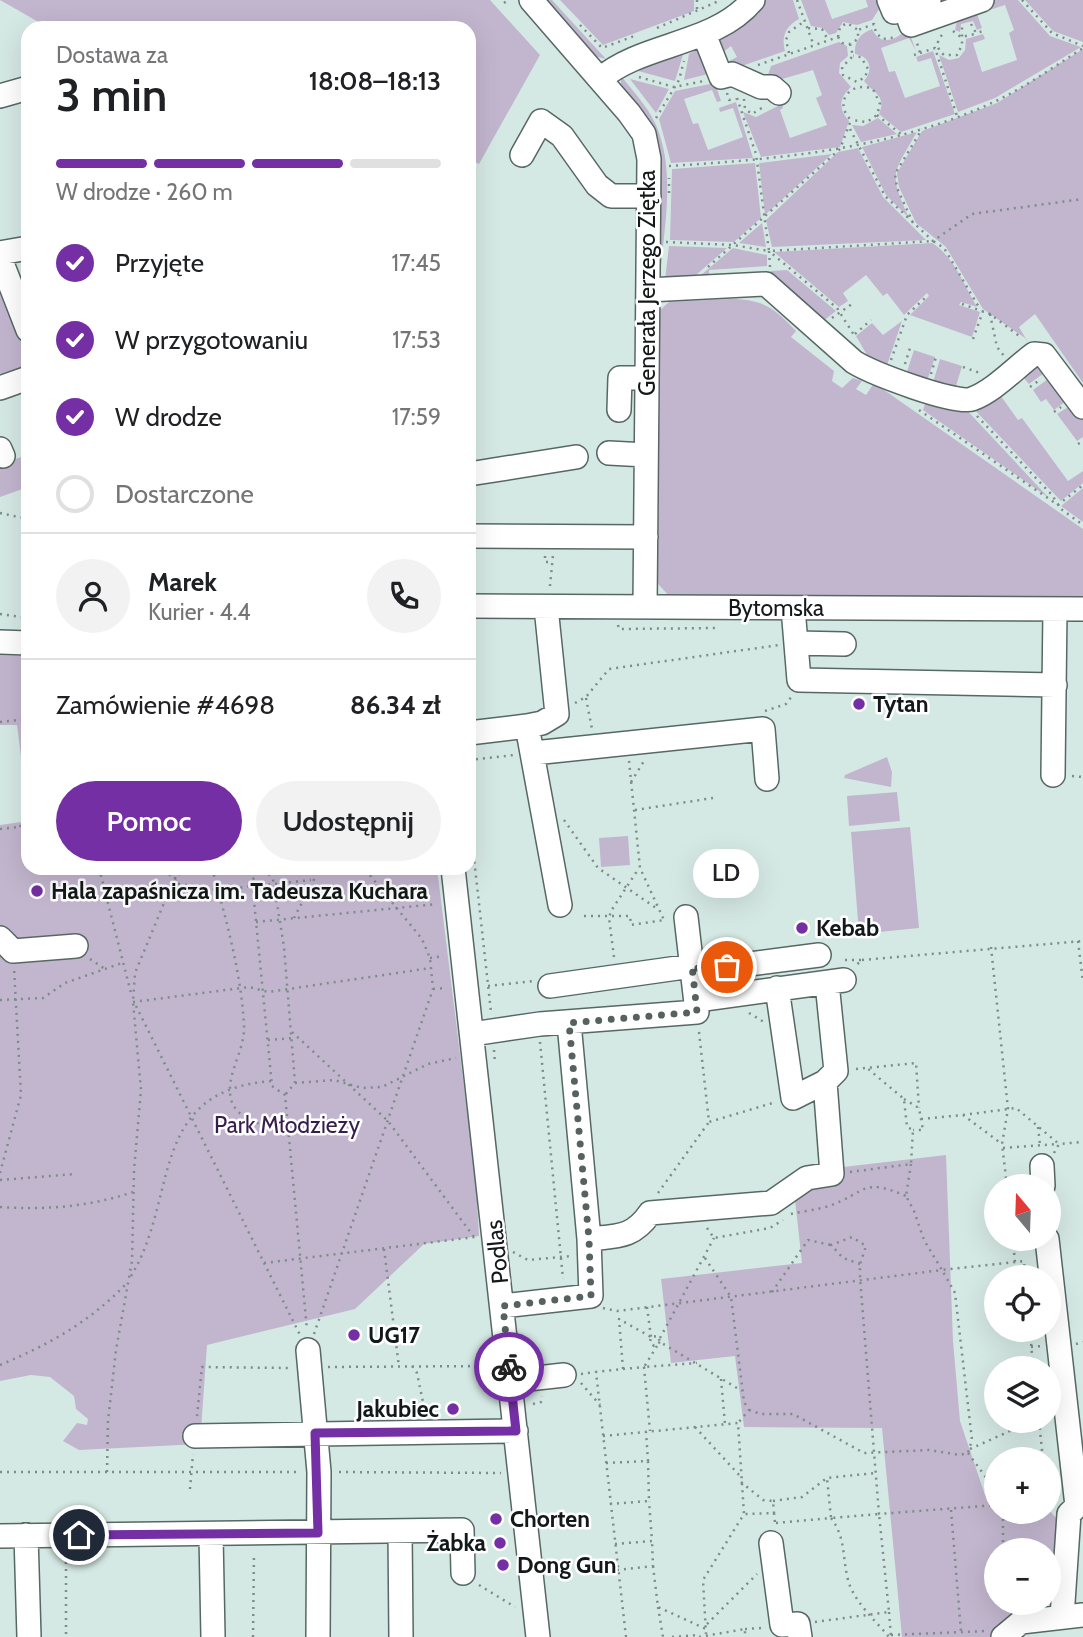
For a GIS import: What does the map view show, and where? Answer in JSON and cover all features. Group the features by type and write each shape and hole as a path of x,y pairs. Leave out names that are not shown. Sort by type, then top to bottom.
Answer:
{"street":[{"name":"Generała Jerzego Ziętka","path":"531,0 644,134 659,197 648,290 646,607"},
{"path":"600,79 617,65 704,34 741,12 753,0"},
{"path":"906,19 929,0"},
{"path":"906,19 982,0"},
{"path":"704,34 726,75 761,87 772,87 772,100"},
{"path":"0,96 21,90"},
{"path":"522,155 541,121 562,136 597,185 611,196 659,197"},
{"path":"21,250 0,255 21,311"},
{"path":"648,290 766,284 817,330 850,343 854,362 884,376 963,401 982,394 1034,354 1044,355 1083,407"},
{"path":"619,410 620,378 647,378"},
{"path":"0,388 21,380"},
{"path":"610,453 646,455"},
{"path":"476,473 576,457"},
{"path":"476,536 646,537"},
{"path":"548,598 557,713 564,751"},
{"name":"Bytomska","path":"476,605 548,598 646,607 1083,609"},
{"path":"793,608 799,680 1055,685"},
{"path":"1053,775 1055,609"},
{"path":"0,642 21,643"},
{"path":"796,643 844,643"},
{"path":"476,732 542,723 557,713"},
{"path":"527,726 560,905"},
{"path":"534,753 763,729 767,779"},
{"name":"Podlas","path":"454,875 538,1630"},
{"path":"686,917 692,966 705,1002"},
{"path":"7,944 82,952"},
{"path":"550,986 692,966 703,970 819,955"},
{"path":"472,1034 540,1024 569,1023 777,988 836,982 831,1076 832,1174 807,1178 771,1203 650,1213 640,1228 589,1246"},
{"path":"777,988 793,1098 831,1076"},
{"path":"503,1306 591,1296 569,1023"},
{"path":"1003,1637 1021,1622 1072,1616 1069,1514 1080,1506 1048,1251"},
{"path":"308,1350 318,1472 318,1637"},
{"path":"510,1381 568,1375"},
{"path":"195,1436 516,1431"},
{"path":"0,1536 462,1530 463,1573"},
{"path":"400,1531 401,1637"},
{"path":"773,1534 782,1625 799,1631"},
{"path":"26,1535 29,1637"},
{"path":"211,1535 213,1637"}],"path":[{"path":"578,24 602,48 684,18 721,0"},
{"path":"797,0 814,46"},
{"path":"1022,0 1052,33 1083,47"},
{"path":"858,30 874,24 876,33 889,40 906,19 920,53"},
{"path":"790,54 786,40 789,32 805,21"},
{"path":"847,23 858,30 858,38 850,44 842,43 838,37 840,27 847,23"},
{"path":"936,46 944,55 950,57 960,51 962,27 972,24 976,33"},
{"path":"807,28 822,29 829,41"},
{"path":"953,32 961,37 983,31"},
{"path":"914,55 936,46 944,33"},
{"path":"636,76 674,87 726,75 838,37"},
{"path":"850,44 853,56"},
{"path":"936,46 957,116"},
{"path":"659,197 669,166 757,160 841,149 902,135 996,101 1083,47"},
{"path":"851,120 867,122 877,115 880,104 873,89 849,80 842,67 853,56"},
{"path":"683,289 841,149 851,120 843,109 843,100 849,90 865,77 868,69 861,57 853,56"},
{"path":"660,129 656,118 674,87 685,60"},
{"path":"737,98 757,160 770,270"},
{"path":"743,103 745,109 752,114 772,100"},
{"path":"877,115 902,135"},
{"path":"850,127 884,196 944,248 982,310 974,339"},
{"path":"913,223 897,188 895,174 922,129"},
{"path":"666,242 733,245 769,251 933,241 972,214 1083,199"},
{"path":"665,254 667,231"},
{"path":"769,251 840,312 850,343 871,320"},
{"path":"884,376 907,315 928,295"},
{"path":"817,330 852,304"},
{"path":"962,304 990,314 1022,338 1034,354"},
{"path":"990,314 997,347 1014,369"},
{"path":"963,401 1058,505"},
{"path":"909,403 1083,525"},
{"path":"1078,444 1083,441"},
{"path":"1058,505 1083,485"},
{"path":"0,513 21,518"},
{"path":"548,598 553,552"},
{"path":"0,614 21,617"},
{"path":"557,713 586,697 609,669 796,643"},
{"path":"586,697 595,746"},
{"path":"0,722 21,720"},
{"path":"627,743 640,868 663,920"},
{"path":"476,759 534,753"},
{"path":"635,810 713,798"},
{"path":"561,816 598,868 659,910"},
{"path":"0,829 20,827"},
{"path":"617,977 608,918 625,887 640,868"},
{"path":"101,875 134,1002 308,1350"},
{"path":"170,875 174,883"},
{"path":"174,883 175,875"},
{"path":"107,1472 108,1420 129,1280 141,1090 134,1002 135,973 179,875"},
{"path":"214,875 240,988 245,1029 230,1089 231,1101 242,1114 260,1125 288,1132"},
{"path":"257,875 252,880 271,1081 272,1086 285,1095"},
{"path":"270,875 273,879 289,989 293,1038 295,1083 285,1095 302,1259 308,1350"},
{"path":"294,919 315,875"},
{"path":"308,1350 433,989 430,958 422,939 370,875"},
{"path":"174,883 218,890 311,880"},
{"path":"256,922 443,903"},
{"path":"584,916 630,916 631,925 686,917"},
{"path":"862,960 1081,941 1083,982"},
{"path":"0,1173 21,1095 15,1000 7,944"},
{"path":"991,947 1008,1109 1003,1146 1006,1174"},
{"path":"82,952 105,969"},
{"path":"430,958 449,955"},
{"path":"0,1000 43,998 65,983 123,962"},
{"path":"134,1002 249,987 268,992 431,968"},
{"path":"488,986 549,979 550,986"},
{"path":"433,989 453,987"},
{"path":"650,1213 649,1206 709,1122 705,1002 785,1035"},
{"path":"540,1024 566,1299"},
{"path":"292,1032 388,1121 479,1244"},
{"path":"267,1041 293,1038"},
{"path":"295,1083 334,1080 351,1085 382,1087 428,1064 461,1058"},
{"path":"831,1076 867,1068 916,1063 923,1130 907,1127 904,1099"},
{"path":"867,1068 919,1108"},
{"path":"0,1365 35,1350 100,1311 129,1280 145,1255 173,1151 190,1117 214,1094 271,1081"},
{"path":"709,1122 793,1098"},
{"path":"921,1119 1016,1108 1059,1144"},
{"path":"963,1115 1003,1146 1083,1142"},
{"path":"906,1196 913,1130"},
{"path":"1044,1174 1059,1144"},
{"path":"832,1174 911,1164"},
{"path":"0,1180 75,1174"},
{"path":"713,1238 770,1228 792,1213 829,1206 858,1190 881,1186 906,1196 915,1210 924,1240 955,1293 972,1440 969,1451 984,1473"},
{"path":"0,1207 86,1206 133,1192"},
{"path":"695,1209 713,1238"},
{"path":"264,1263 482,1236"},
{"path":"772,1292 808,1240 831,1245 852,1237 859,1239 866,1246 860,1264 860,1278 873,1454 891,1636"},
{"path":"663,1637 653,1566 644,1367 705,1258 713,1238"},
{"path":"831,1245 843,1258 860,1264"},
{"path":"510,1251 528,1260 560,1257 589,1246"},
{"path":"384,1249 398,1367"},
{"path":"1014,1251 1015,1263"},
{"path":"705,1258 732,1297 742,1391 749,1410"},
{"path":"591,1296 593,1306 617,1311 860,1278 1024,1261 1024,1265"},
{"path":"647,1307 652,1344 657,1346"},
{"path":"617,1311 623,1369"},
{"path":"619,1319 660,1340 742,1391"},
{"path":"1031,1342 1032,1356"},
{"path":"1031,1347 1040,1346"},
{"path":"626,1637 596,1372 697,1363"},
{"path":"412,1366 417,1373 429,1431"},
{"path":"568,1375 600,1405"},
{"path":"721,1378 725,1424"},
{"path":"749,1410 761,1414 793,1414 864,1453 873,1454 929,1450 960,1455 1007,1433"},
{"path":"706,1629 703,1580 744,1514 738,1423 749,1410"},
{"path":"603,1436 738,1423"},
{"path":"695,1427 741,1476"},
{"path":"606,1464 648,1461"},
{"path":"0,1472 508,1474"},
{"path":"741,1482 763,1500 773,1501 802,1497 827,1478 875,1473"},
{"path":"827,1478 831,1518 843,1538 848,1581 871,1615 891,1636 975,1631"},
{"path":"610,1504 649,1501"},
{"path":"672,1637 700,1636 755,1576 773,1534 773,1501"},
{"path":"773,1534 831,1518 984,1506"},
{"path":"950,1509 961,1632"},
{"path":"744,1514 774,1513"},
{"path":"615,1544 652,1541"},
{"path":"253,1637 254,1552"},
{"path":"66,1555 66,1637"},
{"path":"617,1570 653,1566"},
{"path":"463,1573 538,1630"},
{"path":"658,1608 717,1635 745,1629 746,1637"},
{"path":"799,1631 889,1612"}],"green space":[{"path":"0,0 490,0 540,55 479,164 476,162 476,21 37,21"},
{"path":"544,0 552,0 606,59 590,55"},
{"path":"560,0 694,0 694,11 603,45"},
{"path":"766,0 793,0 799,19 786,32 785,51 733,69 727,67 727,62 737,57 731,46 722,53 718,40 758,14"},
{"path":"801,0 825,0 832,19 868,7 866,0 885,0 872,20 857,25 843,22 836,33 829,35 823,28 811,26"},
{"path":"991,0 1018,0 1050,36 1081,47 995,98 958,112 939,55 949,60 959,58 965,50 966,39 983,34 985,39 973,43 982,72 1017,60 1009,33 1014,30 1005,5 977,14 982,28 977,30 973,21 961,24 960,32 955,30 959,12"},
{"path":"1025,0 1083,0 1083,42 1053,31"},
{"path":"872,29 880,38 888,40 908,29 916,51 909,38 881,48 889,72 895,71 905,98 940,86 931,58 918,62 916,57 933,51 955,114 901,132 879,114 880,98 864,81 869,72 869,64 855,54 859,38"},
{"path":"839,42 847,46 848,56 840,63 839,73 851,87 841,104 849,121 840,147 761,157 743,112 756,117 782,104 783,108 780,110 790,138 827,125 816,98 822,95 813,70 765,84 771,66"},
{"path":"685,48 675,81 627,68"},
{"path":"697,49 705,54 712,73 684,80 689,54"},
{"path":"1083,49 1083,383 1035,314 1019,327 1032,349 1025,338 983,309 946,247 916,223 899,187 897,173 922,131 997,103"},
{"path":"621,76 656,125 666,161 666,220 660,277 657,272 656,217 621,90"},
{"path":"630,79 669,89 656,113"},
{"path":"715,83 721,101 717,102 712,90 684,99 693,124 698,123 708,150 743,137 733,108 720,112 719,108 736,102 753,158 671,163 659,119 675,91"},
{"path":"878,118 897,134 861,142 852,125 863,126"},
{"path":"917,132 896,174 898,191 909,218 886,195 862,147"},
{"path":"858,148 883,197 926,240 772,247 766,220 838,152"},
{"path":"832,154 765,215 759,163"},
{"path":"755,163 761,218 734,242 670,240 672,169"},
{"path":"762,223 766,247 739,243"},
{"path":"932,243 952,263 977,307 961,302 959,305 980,312 972,337 910,315 929,296 927,293 904,315 887,293 883,296 866,275 843,293 848,301 839,307 774,252"},
{"path":"669,246 727,248 688,282 665,280"},
{"path":"733,248 767,255 767,266 709,270 709,279 694,281"},
{"path":"787,270 836,311 823,321 771,274 771,271"},
{"path":"5,280 21,324 21,374 3,382 0,373 0,282"},
{"path":"729,299 759,303 774,310 796,331 791,337 834,371 832,381 842,388 853,378 862,381 856,389 866,395 874,383 1083,529 1083,601 673,600 658,584 659,311 669,302"},
{"path":"902,321 885,371 874,367 856,336 872,323 883,335"},
{"path":"914,350 935,357 926,384 905,378"},
{"path":"940,359 962,366 954,393 932,386"},
{"path":"1036,364 1047,371 1029,384 1021,375 998,392 1018,420 1022,418 1068,481 1083,471 1083,483 1061,501 971,406"},
{"path":"1052,376 1069,399 1054,410 1046,399 1041,402 1033,390"},
{"path":"928,395 962,405 1049,498 923,410"},
{"path":"1073,404 1083,418 1083,437 1077,441 1057,414"},
{"path":"21,457 21,490 0,497 0,464"},
{"path":"1083,488 1083,522 1061,506"},
{"path":"0,655 21,656 21,756 17,725 0,725"},
{"path":"887,757 892,772 891,787 844,778 845,775"},
{"path":"897,792 900,821 849,826 847,796"},
{"name":"Park Młodzieży","path":"21,822 21,875 438,875 476,1183 479,1236 424,1244 355,1309 207,1345 200,1444 79,1450 63,1441 77,1423 87,1425 88,1419 76,1409 74,1396 50,1377 31,1375 0,1381 0,825"},
{"path":"910,827 919,928 859,934 851,832"},
{"path":"628,836 630,865 601,867 599,838"},
{"path":"946,1155 953,1341 960,1421 984,1492 984,1524 1057,1524 1056,1538 984,1538 984,1615 1011,1615 991,1637 902,1637 882,1428 744,1427 735,1356 671,1363 661,1279 802,1263 792,1173"}],"way so far":[{"path":"509,1367 503,1306 591,1296 589,1239 569,1023 697,1012 692,966 703,970 727,967"}],"place":[{"name":"Tytan","path":"859,704"},
{"name":"Hala zapaśnicza im. Tadeusza Kuchara","path":"37,891"},
{"name":"Kebab","path":"802,928"},
{"name":"LD","path":"727,967"},
{"name":"UG17","path":"354,1335"},
{"name":"Jakubiec","path":"453,1409"},
{"name":"Chorten","path":"496,1519"},
{"name":"Żabka","path":"500,1543"},
{"name":"Dong Gun","path":"503,1565"}],"route":[{"path":"79,1535 318,1533 315,1433 516,1431 509,1367"}]}
